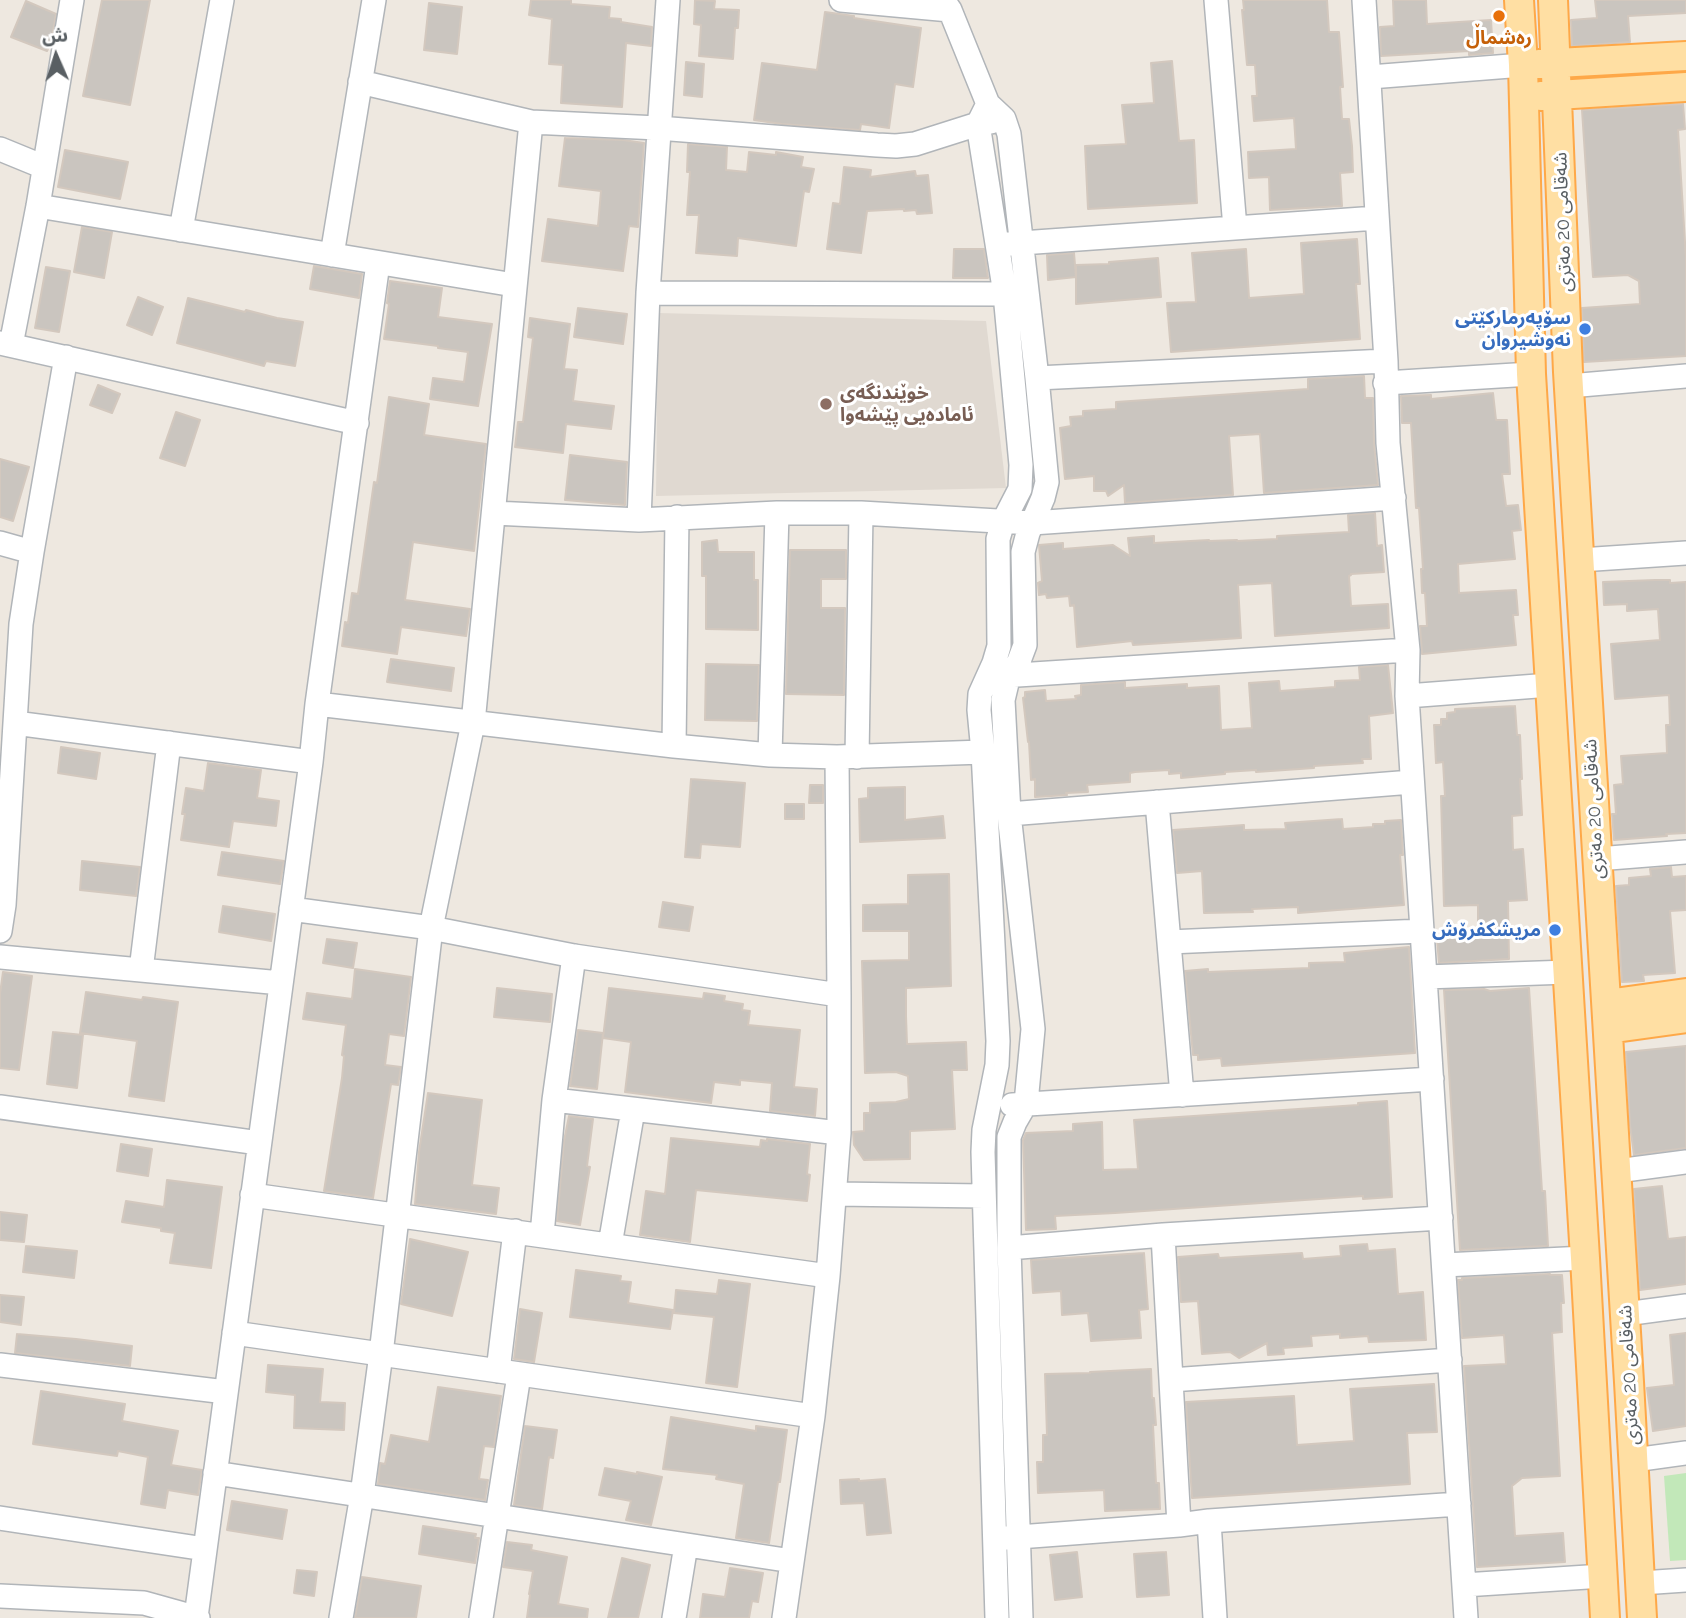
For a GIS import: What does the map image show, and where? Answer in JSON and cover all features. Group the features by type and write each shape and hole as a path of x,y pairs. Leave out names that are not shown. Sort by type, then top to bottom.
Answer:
{"main road":[{"name":"شەقامی 20 مەتری","path":"1519,0 1531,374 1605,1618"},
{"name":"شەقامی 20 مەتری","path":"1553,0 1569,386 1642,1618"},
{"path":"1523,65 1686,56"},
{"path":"1524,97 1686,87"},
{"path":"1558,806 1594,804"},
{"path":"1607,1016 1686,993"},
{"path":"1607,1016 1686,1018"},
{"path":"1576,1116 1613,1113"}],"street":[{"path":"72,0 38,206 5,344 357,423"},
{"path":"181,230 222,0"},
{"path":"332,255 374,0"},
{"path":"639,520 648,293 668,0"},
{"path":"841,0 947,5 990,116 997,245 1005,294 1021,465 1017,496 1003,522 998,539 999,646 994,663 1005,689 1003,699 1009,814 1033,1029 1026,1103 1010,1138 1009,1248 1021,1618"},
{"path":"1216,0 1236,228"},
{"path":"1364,0 1388,443 1408,650 1407,696 1412,782 1466,1618"},
{"path":"1370,77 1523,65"},
{"path":"360,82 531,122 658,128 896,146 925,142 990,116"},
{"path":"990,116 1009,134 1047,482 1025,542 1022,562 1025,645 1019,661 980,694 979,710 998,1041 997,1065 983,1141 997,1618"},
{"path":"341,1618 362,1495 381,1354 431,928 473,723 531,122"},
{"path":"0,149 44,167"},
{"path":"38,206 514,285"},
{"path":"997,245 1377,218"},
{"path":"0,1596 144,1603 197,1618 378,263"},
{"path":"648,293 1005,294"},
{"path":"0,931 21,624 66,357"},
{"path":"1037,378 1386,372 1531,374"},
{"path":"1569,386 1686,376"},
{"path":"494,513 639,520 777,513 861,513 1032,523 1394,498"},
{"path":"770,755 777,513"},
{"path":"784,1618 813,1416 835,1195 839,1133 839,995 847,757 861,513"},
{"path":"674,746 677,517"},
{"path":"0,543 32,552"},
{"path":"1580,560 1686,553"},
{"path":"999,676 1408,650"},
{"path":"1407,696 1550,685"},
{"path":"317,704 770,755 847,757 983,752"},
{"path":"15,723 311,762"},
{"path":"141,970 169,743"},
{"path":"1009,814 1412,782"},
{"path":"1157,802 1182,1095"},
{"path":"1597,859 1686,852"},
{"path":"291,909 431,928 574,956 839,995"},
{"path":"1169,942 1422,931"},
{"path":"542,1235 554,1100 574,956"},
{"path":"0,957 281,983"},
{"path":"1425,977 1568,972"},
{"path":"990,1107 1432,1079"},
{"path":"554,1100 839,1133"},
{"path":"0,1107 259,1143"},
{"path":"610,1245 633,1110"},
{"path":"1617,1171 1686,1162"},
{"path":"252,1195 828,1276"},
{"path":"835,1195 984,1196"},
{"path":"1009,1248 1163,1235 1441,1218"},
{"path":"481,1618 497,1516 509,1373 515,1231"},
{"path":"1163,1235 1179,1525"},
{"path":"1444,1265 1585,1258"},
{"path":"1625,1314 1686,1306"},
{"path":"234,1332 813,1416"},
{"path":"1171,1380 1450,1360"},
{"path":"0,1365 226,1392"},
{"path":"1633,1460 1686,1453"},
{"path":"215,1473 792,1561"},
{"path":"995,1539 1459,1504"},
{"path":"0,1518 205,1549"},
{"path":"1209,1521 1214,1618"},
{"path":"674,1618 686,1545"},
{"path":"1464,1584 1603,1576"},
{"path":"1640,1583 1686,1580"}],"shaded area":[{"name":"خوێندنگەی ئامادەیی پێشەوا","path":"658,313 986,321 1006,488 656,496"}],"green space":[{"path":"1686,1473 1686,1560 1670,1561 1664,1476"}],"building":[{"path":"102,0 150,0 130,105 83,96"},
{"path":"531,0 571,0 571,4 610,7 609,18 652,27 651,46 626,43 622,107 561,103 563,65 549,64 552,19 529,15"},
{"path":"695,0 715,1 714,9 739,10 733,59 699,56 701,25 694,24"},
{"path":"1243,0 1327,0 1329,32 1339,32 1343,87 1340,87 1342,119 1349,119 1352,146 1353,172 1340,173 1342,206 1270,210 1269,177 1249,178 1248,152 1296,149 1294,118 1254,121 1252,96 1257,96 1255,65 1247,65"},
{"path":"1393,0 1426,0 1427,24 1491,20 1493,53 1469,55 1469,51 1381,56 1380,27 1394,26"},
{"path":"1595,0 1686,0 1686,13 1628,16 1630,42 1572,46 1571,20 1597,18"},
{"path":"26,1 56,14 47,51 11,37"},
{"path":"429,3 462,7 457,54 424,50"},
{"path":"825,12 921,28 913,87 895,84 889,128 861,124 860,130 754,120 762,63 817,70"},
{"path":"1172,61 1179,141 1194,140 1197,203 1088,209 1085,146 1126,144 1122,105 1154,103 1151,63"},
{"path":"686,62 704,64 702,97 684,95"},
{"path":"1683,104 1685,129 1678,130 1686,258 1686,356 1584,362 1582,308 1640,304 1639,281 1628,275 1593,277 1582,110"},
{"path":"565,138 644,143 638,227 629,226 623,271 542,261 548,219 598,226 601,191 559,186"},
{"path":"688,144 727,147 726,170 747,172 749,152 776,155 776,152 803,157 801,167 814,169 809,192 804,191 796,246 738,238 737,256 696,253 699,215 687,215 690,172 687,172"},
{"path":"65,150 128,162 120,199 58,187"},
{"path":"844,167 871,170 870,177 915,171 916,176 928,175 932,213 917,214 916,210 904,209 867,211 861,253 827,249 833,203 840,204"},
{"path":"82,227 112,232 104,278 74,272"},
{"path":"1357,239 1360,284 1356,284 1360,339 1171,352 1167,303 1196,302 1192,253 1246,249 1249,298 1304,294 1301,243"},
{"path":"954,249 984,249 988,278 953,278"},
{"path":"1074,253 1076,277 1048,280 1047,255"},
{"path":"1158,258 1161,297 1076,304 1076,265"},
{"path":"314,266 362,274 359,298 310,289"},
{"path":"46,267 70,271 59,332 35,328"},
{"path":"390,281 442,288 438,317 492,324 478,406 430,399 433,378 464,382 468,352 384,339"},
{"path":"138,297 163,307 152,335 127,325"},
{"path":"188,298 303,322 295,366 266,361 264,366 177,343"},
{"path":"578,308 627,314 623,344 574,337"},
{"path":"530,318 570,324 564,369 577,370 573,401 614,406 611,429 566,424 563,453 515,447 518,422 523,422 533,338 528,337"},
{"path":"1364,376 1365,398 1373,398 1378,485 1264,493 1260,434 1229,436 1233,495 1125,503 1124,485 1108,496 1106,491 1094,491 1094,476 1065,479 1060,428 1071,426 1070,417 1083,416 1083,411 1116,409 1116,402 1308,389 1308,379"},
{"path":"98,385 120,394 112,413 90,405"},
{"path":"1493,393 1496,420 1507,420 1510,474 1502,474 1506,506 1518,505 1521,530 1512,531 1515,559 1458,564 1459,593 1516,590 1518,615 1513,615 1516,645 1422,654 1420,626 1427,626 1425,593 1422,593 1419,508 1416,508 1411,423 1402,423 1401,396 1431,395 1431,399"},
{"path":"389,397 429,404 424,435 486,444 474,551 413,542 405,600 470,609 466,636 401,627 397,654 342,646 352,593 358,594"},
{"path":"176,412 200,420 185,466 160,458"},
{"path":"570,455 627,462 625,505 565,500"},
{"path":"0,459 29,467 13,521 0,517"},
{"path":"1375,513 1377,546 1382,545 1384,572 1349,576 1351,606 1388,604 1389,628 1275,636 1272,583 1238,585 1241,638 1133,645 1132,641 1077,647 1074,605 1070,606 1069,596 1047,598 1046,594 1039,595 1038,583 1042,581 1039,545 1063,543 1063,549 1113,545 1130,556 1128,538 1154,536 1154,543 1237,541 1349,532 1348,515"},
{"path":"717,540 718,552 754,552 754,580 758,580 758,630 706,629 706,576 702,576 702,542"},
{"path":"790,550 846,550 846,579 821,579 821,608 845,608 844,695 786,694"},
{"path":"1670,580 1670,583 1686,582 1686,833 1614,840 1614,785 1623,784 1621,756 1667,753 1669,695 1615,699 1611,644 1660,640 1658,609 1627,611 1627,604 1604,605 1603,582"},
{"path":"391,659 454,668 451,691 387,682"},
{"path":"706,664 759,665 757,721 705,720"},
{"path":"1388,665 1393,713 1369,716 1371,759 1362,759 1363,763 1225,772 1181,778 1181,773 1169,774 1169,770 1135,772 1130,773 1130,782 1087,785 1088,792 1035,797 1035,779 1031,780 1023,698 1025,692 1045,690 1046,701 1076,699 1075,696 1081,695 1081,685 1125,682 1125,688 1187,684 1187,688 1219,686 1221,730 1252,728 1249,683 1279,681 1280,691 1335,687 1335,681 1360,680 1359,667"},
{"path":"1515,706 1517,735 1520,735 1522,815 1512,816 1513,850 1523,849 1527,900 1508,901 1509,959 1439,963 1437,939 1478,937 1478,905 1444,906 1441,796 1445,796 1443,762 1436,763 1434,725 1441,725 1441,719 1447,719 1447,713 1455,712 1455,709"},
{"path":"61,747 100,753 96,779 58,773"},
{"path":"208,763 261,770 257,798 279,801 276,826 233,821 229,847 181,840 186,788 204,791"},
{"path":"691,779 745,783 740,847 701,844 700,858 685,857"},
{"path":"810,785 823,785 823,803 809,803"},
{"path":"905,787 905,820 943,816 945,838 860,842 859,799 868,798 868,788"},
{"path":"785,804 804,804 804,819 785,819"},
{"path":"1342,819 1343,829 1373,827 1373,824 1385,824 1385,821 1401,820 1403,855 1400,855 1404,905 1298,913 1298,907 1252,909 1253,912 1204,913 1202,871 1177,873 1173,830 1244,825 1244,830 1286,829 1285,823"},
{"path":"222,852 284,861 280,884 218,875"},
{"path":"82,861 140,867 136,896 80,890"},
{"path":"1671,867 1672,877 1686,876 1686,910 1670,911 1675,973 1643,975 1644,981 1622,982 1616,886 1629,885 1629,878 1651,876 1650,869"},
{"path":"949,874 951,986 906,988 906,1016 907,1044 966,1042 967,1070 952,1070 955,1129 910,1131 910,1159 864,1160 854,1145 853,1132 864,1131 864,1113 870,1113 870,1103 909,1099 908,1076 896,1072 865,1073 862,961 909,960 909,931 863,931 863,905 908,904 908,875"},
{"path":"663,902 693,907 689,931 659,927"},
{"path":"223,906 275,914 271,941 219,932"},
{"path":"327,939 357,943 353,968 323,963"},
{"path":"1409,947 1415,1053 1222,1066 1221,1058 1198,1060 1198,1055 1193,1055 1185,971 1309,968 1309,963 1345,962 1344,953"},
{"path":"355,969 411,977 404,1036 389,1034 385,1065 401,1067 398,1085 391,1084 373,1198 324,1191 342,1078 346,1025 303,1019 307,993 352,999"},
{"path":"3,972 32,976 19,1070 0,1068 0,994"},
{"path":"497,988 552,994 550,1022 494,1017"},
{"path":"609,988 703,999 704,993 725,996 724,1001 743,1004 742,1010 750,1011 748,1025 800,1030 794,1087 817,1089 815,1116 770,1111 772,1083 740,1080 740,1085 714,1082 711,1103 625,1092 631,1042 603,1038"},
{"path":"1529,988 1548,1246 1460,1250 1444,990"},
{"path":"86,992 178,1002 164,1101 129,1096 137,1041 80,1033"},
{"path":"578,1030 603,1033 597,1089 570,1086"},
{"path":"53,1032 83,1035 77,1088 47,1084"},
{"path":"1686,1046 1686,1148 1634,1155 1626,1052"},
{"path":"428,1093 482,1100 472,1185 499,1188 496,1214 415,1204"},
{"path":"1387,1101 1392,1197 1363,1199 1363,1196 1055,1216 1056,1229 1026,1230 1023,1140 1026,1133 1073,1131 1073,1124 1102,1122 1103,1170 1138,1169 1134,1120"},
{"path":"569,1116 593,1119 587,1166 590,1167 580,1225 557,1221 564,1141"},
{"path":"671,1138 760,1147 761,1140 767,1139 810,1144 807,1201 696,1190 690,1242 640,1235 646,1191 665,1194"},
{"path":"121,1144 152,1149 148,1176 117,1171"},
{"path":"167,1180 222,1187 211,1268 170,1263 175,1233 122,1222 126,1201 164,1207"},
{"path":"1662,1186 1668,1239 1686,1237 1686,1284 1640,1290 1634,1189"},
{"path":"0,1212 27,1215 24,1242 0,1240"},
{"path":"410,1239 468,1252 452,1316 401,1304"},
{"path":"1367,1244 1368,1251 1395,1249 1398,1294 1423,1292 1426,1340 1369,1342 1368,1336 1340,1338 1340,1334 1311,1336 1312,1346 1283,1348 1284,1354 1268,1355 1267,1343 1239,1358 1230,1352 1202,1354 1198,1301 1181,1302 1178,1257 1218,1254 1219,1258 1302,1253 1303,1259 1341,1256 1340,1246"},
{"path":"26,1246 77,1251 74,1278 23,1272"},
{"path":"1144,1253 1148,1309 1139,1310 1141,1338 1091,1341 1088,1313 1062,1315 1061,1291 1033,1293 1031,1260"},
{"path":"576,1270 621,1276 620,1281 631,1282 628,1303 673,1310 670,1329 570,1317"},
{"path":"1562,1275 1564,1303 1561,1303 1562,1332 1552,1333 1560,1476 1522,1478 1512,1486 1515,1536 1563,1533 1565,1562 1477,1567 1464,1366 1506,1364 1504,1335 1462,1338 1458,1280"},
{"path":"719,1280 750,1284 737,1387 706,1383 714,1317 674,1313 676,1290 717,1294"},
{"path":"0,1295 24,1297 21,1325 0,1322"},
{"path":"520,1309 542,1313 534,1362 514,1359"},
{"path":"1686,1333 1686,1426 1653,1431 1647,1388 1674,1385 1670,1335"},
{"path":"17,1334 132,1346 130,1366 15,1353"},
{"path":"268,1365 323,1369 320,1402 345,1403 344,1430 294,1428 295,1395 266,1392"},
{"path":"1151,1369 1156,1425 1153,1425 1156,1483 1159,1483 1160,1509 1105,1511 1104,1490 1038,1493 1037,1462 1043,1462 1043,1435 1047,1435 1045,1374"},
{"path":"1434,1384 1437,1432 1407,1433 1410,1484 1192,1498 1186,1402 1294,1396 1297,1445 1354,1441 1350,1389"},
{"path":"438,1387 501,1396 494,1447 484,1446 479,1479 488,1480 485,1500 378,1484 380,1463 385,1464 391,1435 429,1442"},
{"path":"41,1391 125,1404 122,1421 178,1431 171,1465 202,1470 198,1495 168,1490 165,1508 141,1504 148,1457 118,1451 117,1456 33,1444"},
{"path":"671,1417 756,1431 756,1426 787,1430 769,1543 736,1538 744,1484 716,1479 717,1475 663,1469"},
{"path":"525,1426 557,1430 553,1458 549,1457 542,1509 514,1505"},
{"path":"605,1468 662,1477 651,1525 626,1520 631,1501 599,1495"},
{"path":"885,1479 891,1533 867,1535 864,1503 841,1504 840,1480"},
{"path":"232,1501 287,1510 282,1539 227,1530"},
{"path":"423,1526 476,1534 475,1538 479,1538 475,1563 419,1554"},
{"path":"507,1542 532,1545 531,1550 567,1557 558,1604 588,1609 587,1618 527,1618 533,1571 503,1567"},
{"path":"1077,1552 1082,1597 1055,1600 1050,1555"},
{"path":"1166,1552 1169,1595 1137,1597 1134,1554"},
{"path":"622,1558 650,1565 638,1618 608,1618"},
{"path":"730,1568 763,1573 758,1602 752,1601 749,1618 700,1618 703,1594 725,1597"},
{"path":"297,1570 317,1572 314,1596 294,1593"},
{"path":"362,1577 421,1586 416,1618 355,1618"}],"place":[{"name":"رەشماڵ","path":"1499,16"},
{"name":"سۆپەرمارکێتی نەوشیروان","path":"1585,329"},
{"name":"خوێندنگەی ئامادەیی پێشەوا","path":"826,404"},
{"name":"مریشکفرۆش","path":"1555,930"}]}
